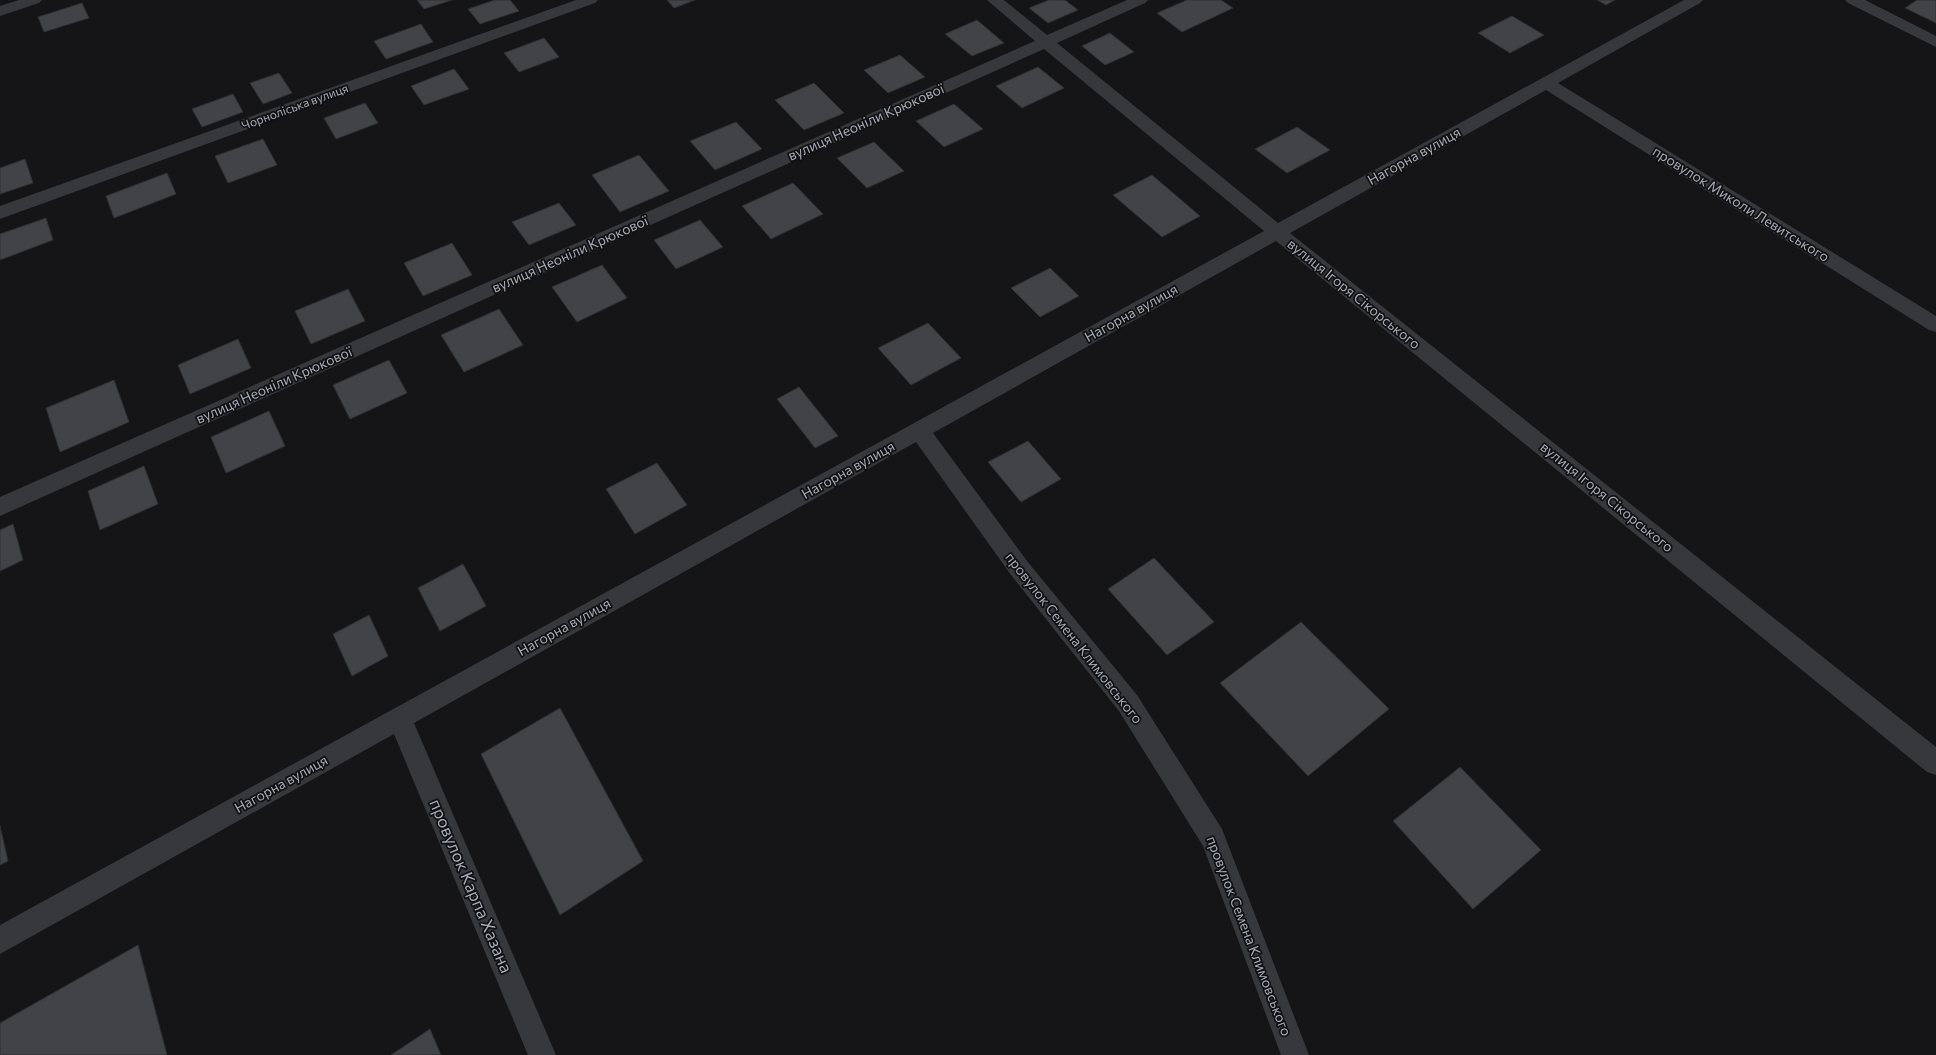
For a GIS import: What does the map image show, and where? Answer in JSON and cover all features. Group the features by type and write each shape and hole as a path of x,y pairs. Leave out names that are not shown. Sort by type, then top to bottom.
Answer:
{"street":[{"path":"0,10 34,0"},
{"name":"Чорноліська вулиця","path":"0,213 590,0"},
{"name":"вулиця Ігоря Сікорського","path":"995,0 1277,232 1936,763"},
{"name":"вулиця Неоніли Крюкової","path":"0,507 1140,0"},
{"name":"Нагорна вулиця","path":"0,940 1695,0"},
{"path":"1853,0 1936,42"},
{"name":"провулок Миколи Левитського","path":"1546,83 1936,325"},
{"name":"провулок Семена Климовського","path":"919,430 1019,568 1128,703 1213,838 1295,1055"},
{"name":"провулок Карпа Хазана","path":"400,718 542,1055"}],"building":[{"path":"417,0 452,0 424,9"},
{"path":"495,0 510,0 519,11 480,24 468,9"},
{"path":"667,0 695,0 674,8"},
{"path":"1049,0 1065,0 1078,10 1048,23 1029,8"},
{"path":"1187,0 1221,0 1233,8 1182,32 1157,13"},
{"path":"1597,0 1615,0 1606,5"},
{"path":"1917,0 1936,0 1936,23 1905,8"},
{"path":"82,3 89,18 44,32 38,17"},
{"path":"1512,16 1544,35 1510,53 1478,33"},
{"path":"977,20 1004,43 972,56 945,34"},
{"path":"421,24 433,42 386,59 374,41"},
{"path":"1110,33 1134,52 1105,65 1082,46"},
{"path":"544,38 559,57 519,72 504,53"},
{"path":"900,55 925,77 888,93 864,70"},
{"path":"1038,67 1064,88 1022,108 996,86"},
{"path":"454,69 469,89 424,105 411,86"},
{"path":"279,73 292,93 263,104 250,83"},
{"path":"814,83 844,113 804,130 775,100"},
{"path":"233,94 243,112 202,127 192,109"},
{"path":"365,103 378,123 336,139 324,118"},
{"path":"954,104 983,129 944,147 916,121"},
{"path":"736,122 762,149 715,170 690,141"},
{"path":"1297,127 1330,150 1287,173 1255,149"},
{"path":"263,139 277,165 228,183 215,156"},
{"path":"874,142 904,171 867,188 837,158"},
{"path":"639,155 669,191 620,212 592,175"},
{"path":"25,159 33,183 0,194 0,168"},
{"path":"167,173 176,194 114,218 106,196"},
{"path":"1152,175 1200,216 1162,237 1113,195"},
{"path":"793,183 823,214 771,239 742,206"},
{"path":"559,203 576,225 529,245 512,222"},
{"path":"46,218 53,240 0,260 0,234"},
{"path":"700,220 723,247 676,269 654,240"},
{"path":"452,243 472,275 423,296 404,263"},
{"path":"602,265 627,298 577,322 552,287"},
{"path":"1050,268 1079,296 1040,317 1011,288"},
{"path":"348,289 365,321 311,344 295,311"},
{"path":"499,309 523,345 464,372 441,335"},
{"path":"928,323 961,358 911,385 878,348"},
{"path":"238,339 251,368 190,394 178,365"},
{"path":"389,360 407,393 350,419 333,385"},
{"path":"114,380 129,422 60,452 46,408"},
{"path":"799,387 838,436 815,448 777,399"},
{"path":"269,411 285,446 226,473 211,437"},
{"path":"1028,441 1061,479 1021,502 988,462"},
{"path":"657,463 687,505 635,534 606,489"},
{"path":"144,466 158,504 100,530 88,491"},
{"path":"13,524 23,560 0,571 0,530"},
{"path":"1154,558 1214,622 1167,655 1108,589"},
{"path":"463,564 486,606 440,631 418,588"},
{"path":"369,615 388,656 352,676 333,634"},
{"path":"1301,622 1389,709 1308,776 1220,683"},
{"path":"560,708 643,861 560,915 481,754"},
{"path":"1460,767 1541,850 1473,909 1393,821"},
{"path":"0,826 8,861 0,865"},
{"path":"138,945 167,1055 0,1055 0,1023"},
{"path":"430,1029 441,1055 391,1055"}]}
